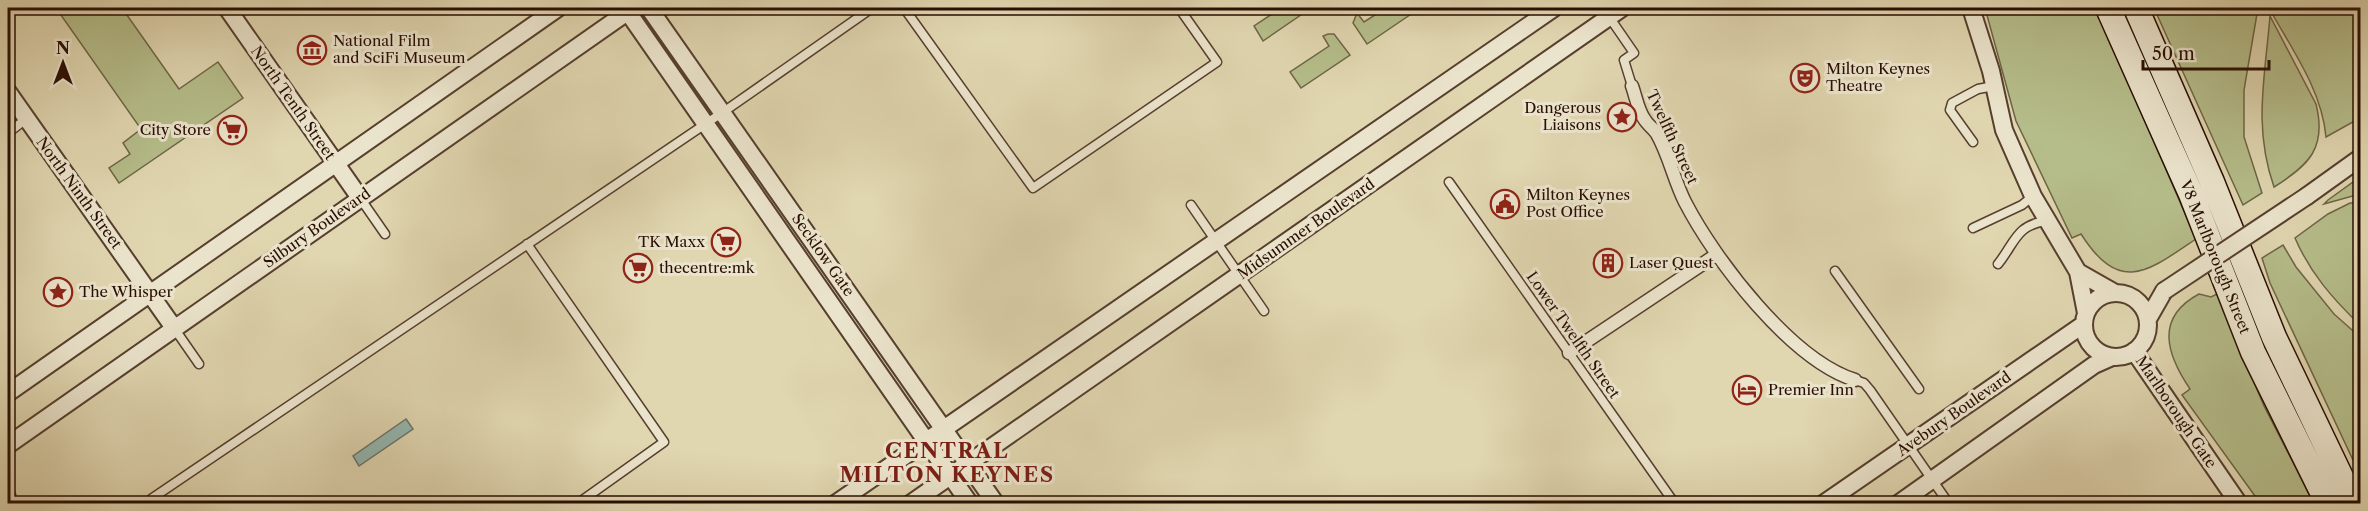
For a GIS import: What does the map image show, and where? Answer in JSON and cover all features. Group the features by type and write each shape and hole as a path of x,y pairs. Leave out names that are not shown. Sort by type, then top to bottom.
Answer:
{"main road":[{"name":"V8 Marlborough Street","path":"2108,8 2191,194 2253,352 2328,504"},
{"name":"V8 Marlborough Street","path":"2136,8 2212,182 2274,336 2354,504"}],"street":[{"name":"North Tenth Street","path":"226,8 360,198"},
{"path":"8,393 558,8"},
{"name":"Secklow Gate","path":"649,8 996,504"},
{"path":"835,504 1554,8"},
{"path":"1971,8 1994,86 2004,130 2046,221 2078,272 2090,344 2101,353 2112,357"},
{"name":"Secklow Gate","path":"628,9 705,124 950,476"},
{"name":"Silbury Boulevard","path":"8,445 628,9"},
{"name":"Midsummer Boulevard","path":"950,476 1239,275 1612,10"},
{"name":"Twelfth Street","path":"1632,86 1644,119 1656,132 1683,199 1716,255 1761,309 1791,338 1837,374 1855,380"},
{"name":"North Ninth Street","path":"8,92 174,328"},
{"path":"2078,272 2115,293 2134,298 2164,291 2361,158"},
{"path":"1569,353 1716,255"},
{"path":"1898,504 2094,365 2134,351 2145,338 2148,319 2164,291"},
{"path":"2085,318 2095,301 2115,293"},
{"path":"2134,298 2144,309 2148,319"},
{"name":"Avebury Boulevard","path":"1823,504 2064,337 2085,318"},
{"name":"Marlborough Gate","path":"2134,351 2239,504"},
{"path":"910,504 950,476 970,504"}],"lane":[{"path":"154,504 151,499 723,112 872,8"},
{"path":"904,8 1033,188 1217,62 1179,8"},
{"name":"Twelfth Street","path":"1612,10 1634,53 1624,60 1632,86"},
{"path":"1973,142 1950,110 1952,103 1978,89 1994,86"},
{"path":"8,133 26,119"},
{"name":"Lower Twelfth Street","path":"1449,182 1675,504"},
{"path":"1973,228 2022,205 2033,196"},
{"path":"360,198 385,234"},
{"path":"1191,205 1264,311"},
{"path":"1998,264 2008,252 2016,236 2032,223 2046,221"},
{"path":"527,244 664,442 577,504"},
{"path":"1835,271 1919,389"},
{"path":"174,328 199,364"},
{"name":"Twelfth Street","path":"1855,380 1864,383 1870,390 1949,504"}],"green space":[{"path":"56,8 122,8 179,89 218,62 243,98 119,183 109,168 130,154 123,143 141,129"},
{"path":"1281,8 1311,8 1263,41 1254,26"},
{"path":"1386,8 1420,8 1367,44 1353,23 1357,13 1364,22"},
{"path":"1985,8 2096,8 2196,239 2163,261 2135,272 2122,271 2109,265 2095,253 2081,234 2072,238 2016,121"},
{"path":"2154,8 2258,8 2244,90 2244,137 2262,193 2243,205"},
{"path":"2269,8 2360,8 2360,118 2326,137 2312,86"},
{"path":"2270,16 2316,104 2319,119 2317,144 2312,154 2297,171 2274,187 2264,144 2262,123"},
{"path":"1334,34 1350,55 1301,88 1290,72 1329,46 1323,36"},
{"path":"2360,177 2360,194 2324,204 2328,200"},
{"path":"2350,203 2360,203 2360,325 2323,285 2295,238 2328,214"},
{"path":"2283,245 2296,267 2334,314 2360,337 2360,475 2270,283 2262,258"},
{"path":"2199,294 2211,297 2217,294 2264,406 2314,503 2260,503 2182,395 2190,389 2175,363 2169,338 2170,326 2175,314"}],"water":[{"path":"406,419 413,429 359,466 353,456"}],"place":[{"name":"National Film and SciFi Museum","path":"312,50"},
{"name":"Milton Keynes Theatre","path":"1805,78"},
{"name":"Dangerous Liaisons","path":"1622,117"},
{"name":"City Store","path":"232,130"},
{"name":"Milton Keynes Post Office","path":"1505,204"},
{"name":"TK Maxx","path":"726,242"},
{"name":"Laser Quest","path":"1608,263"},
{"name":"thecentre:mk","path":"638,268"},
{"name":"The Whisper","path":"58,292"},
{"name":"Premier Inn","path":"1747,390"}],"district":[{"name":"CENTRAL MILTON KEYNES","path":"947,463"}]}
